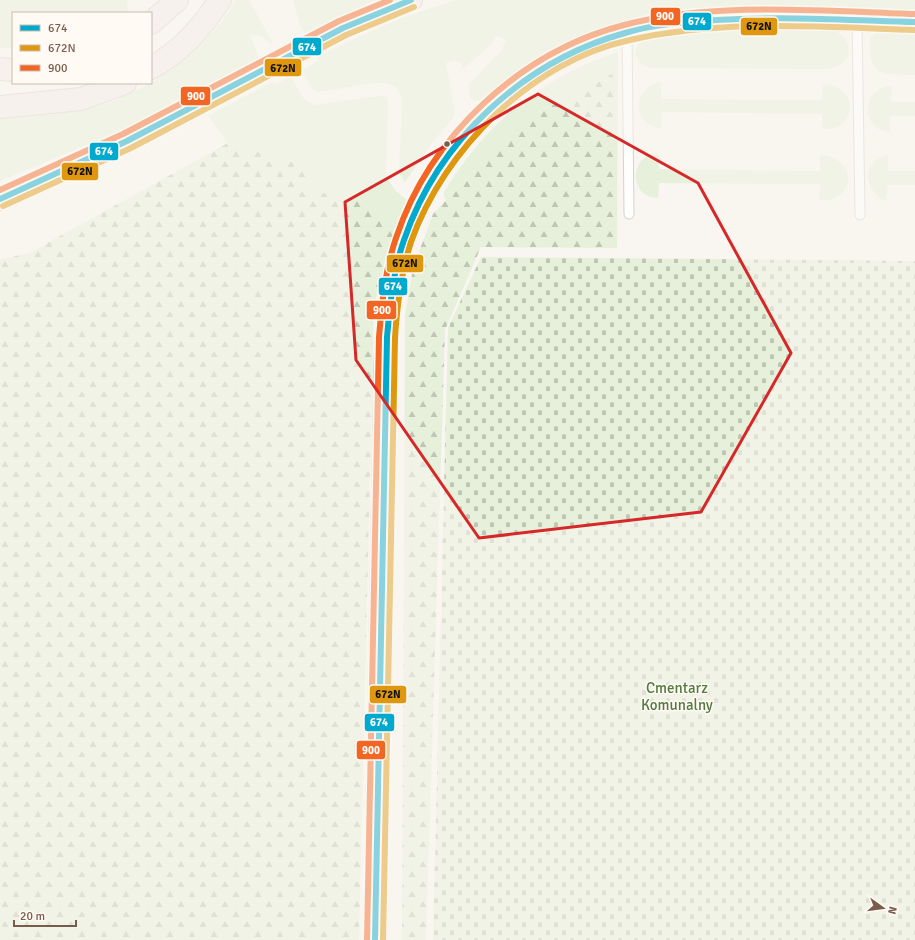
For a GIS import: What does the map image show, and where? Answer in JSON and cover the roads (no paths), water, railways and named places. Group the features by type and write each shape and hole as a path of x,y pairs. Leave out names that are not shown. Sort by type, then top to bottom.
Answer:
{"highway":[{"path":"152,23 177,0"},
{"path":"152,67 171,56 207,20 220,0"},
{"path":"0,199 127,141 343,28 411,0"},
{"path":"0,69 12,70"},
{"path":"0,107 81,99 122,84"}],"street":[{"path":"374,940 386,359 390,297 400,255 415,211 430,185 453,149 483,116 526,79 551,63 587,45 627,32 669,24 713,20 915,22"}],"lane":[{"path":"857,21 860,215"},
{"path":"627,32 628,214"}],"park label":[{"name":"Cmentarz Komunalny","path":"677,696"}]}
